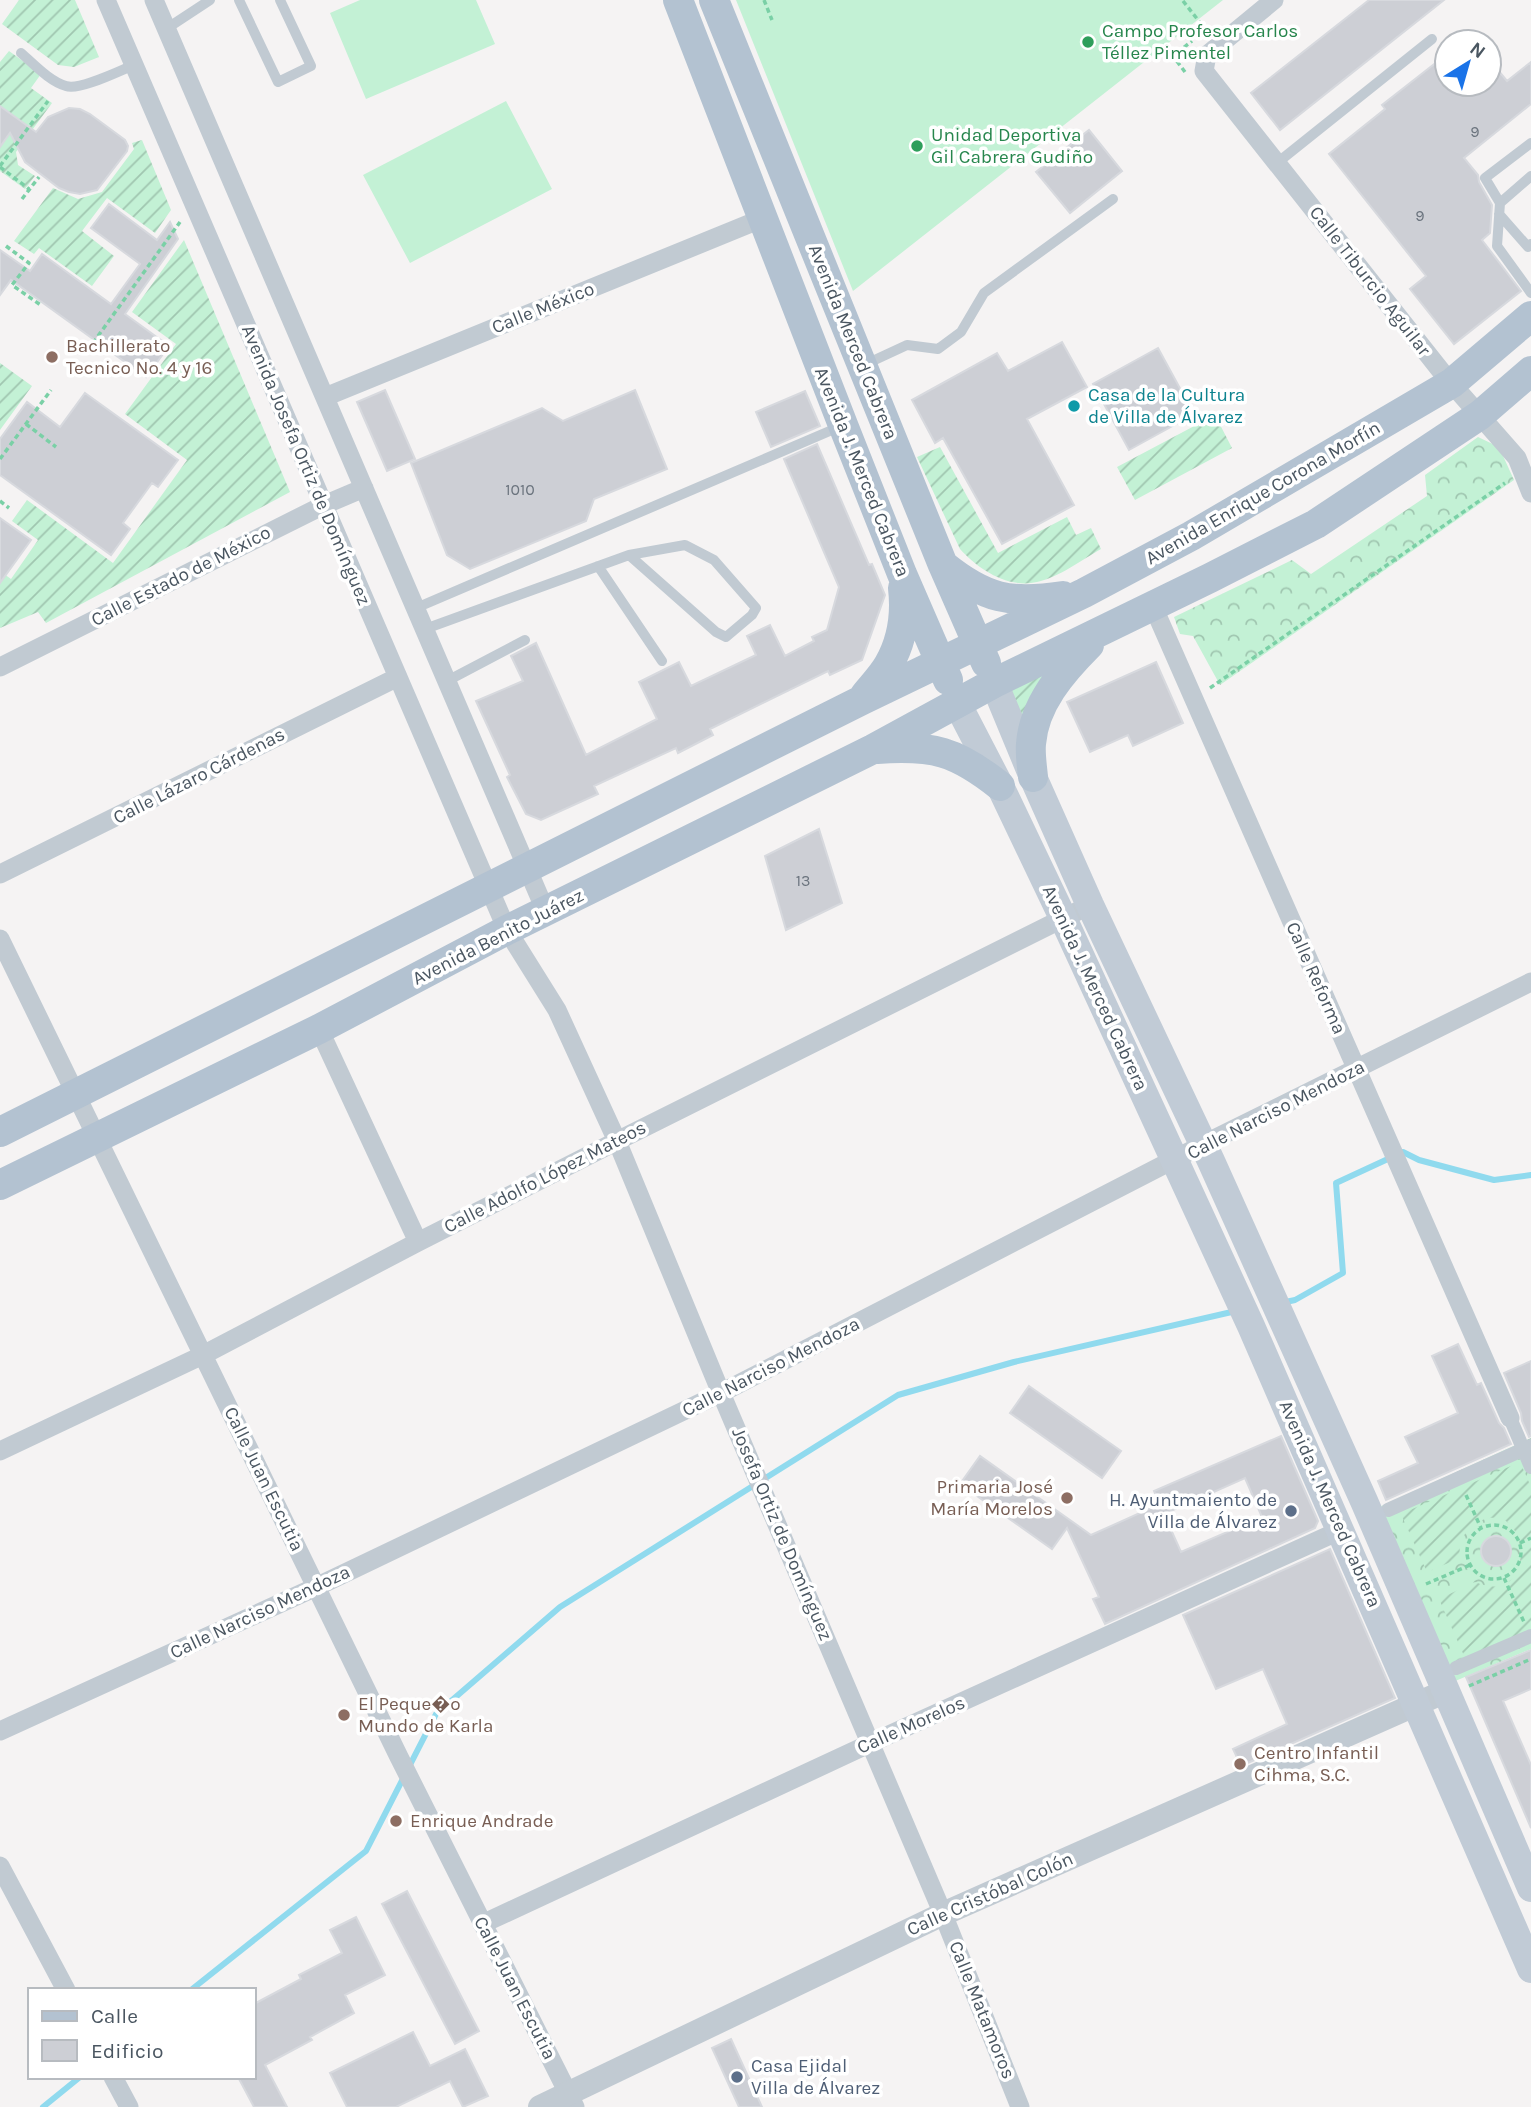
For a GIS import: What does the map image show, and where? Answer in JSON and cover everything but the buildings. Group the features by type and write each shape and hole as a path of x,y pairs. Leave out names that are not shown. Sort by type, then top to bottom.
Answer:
{"main road":[{"name":"Avenida J. Merced Cabrera","path":"678,0 761,219 902,574 957,702 1063,918 1246,1314 1531,1969"},
{"name":"Avenida Merced Cabrera","path":"714,0 993,683"},
{"path":"706,70 738,59"},
{"name":"Avenida Enrique Corona Morfín","path":"979,645 1191,536 1452,383 1531,316"},
{"path":"993,683 1316,524 1480,415 1531,371"},
{"path":"943,565 961,580 994,596 1027,601 1084,593"},
{"path":"862,700 889,664 902,630 905,602 902,574"},
{"path":"1033,777 1031,743 1043,704 1061,673 1105,628"},
{"path":"0,1132 488,886 862,700 979,645"},
{"name":"Avenida J. Merced Cabrera","path":"993,683 1090,905 1204,1144 1364,1501 1455,1682 1531,1888"},
{"name":"Avenida Benito Juárez","path":"0,1185 319,1029 507,930 873,749 993,683"},
{"path":"873,749 902,747 943,752 976,767 1000,786"},
{"path":"1246,1314 1275,1302"}],"street":[{"name":"Avenida Josefa Ortiz de Domínguez","path":"106,0 507,930"},
{"path":"154,0 546,912"},
{"path":"1197,75 1207,55 1274,0"},
{"name":"Calle Tiburcio Aguilar","path":"1197,75 1277,163 1452,383 1517,458 1531,493"},
{"name":"Calle México","path":"325,397 761,219"},
{"name":"Calle Estado de México","path":"0,667 324,505 364,488"},
{"name":"Calle Reforma","path":"1153,606 1510,1418 1527,1448 1531,1467"},
{"name":"Calle Lázaro Cárdenas","path":"0,874 398,677"},
{"name":"Calle Adolfo López Mateos","path":"0,1451 203,1355 617,1141 1090,905"},
{"name":"Josefa Ortiz de Domínguez","path":"507,930 557,1010 617,1141 943,1914"},
{"name":"Calle Juan Escutia","path":"0,939 399,1758 571,2100"},
{"name":"Calle Narciso Mendoza","path":"0,1731 316,1587 721,1393 1204,1144 1531,982"},
{"path":"319,1029 418,1242"},
{"path":"1388,1510 1527,1448"},
{"name":"Calle Morelos","path":"482,1924 871,1743 1341,1530"},
{"path":"1455,1682 1531,1637"},
{"name":"Calle Cristóbal Colón","path":"540,2107 571,2100 943,1914 1416,1703 1455,1682"},
{"path":"0,1866 65,1988"},
{"name":"Calle Matamoros","path":"943,1914 1020,2107"},
{"path":"114,2079 129,2107"}],"lane":[{"path":"166,29 210,0"},
{"path":"239,0 278,82 312,66 280,0"},
{"path":"1277,163 1432,39"},
{"path":"21,53 58,83 69,88 134,65"},
{"path":"1531,143 1485,178 1499,208 1528,247 1531,244"},
{"path":"1531,176 1499,208 1497,246 1531,293"},
{"path":"862,366 907,345 938,349 961,332 984,293 1113,199"},
{"path":"416,608 843,425"},
{"path":"425,629 629,555 685,545 713,561 756,608 752,615 726,637 716,632 629,555"},
{"path":"598,566 662,662"},
{"path":"447,681 525,640"}],"path":[{"path":"764,0 772,20"},
{"path":"1183,1 1206,30"},
{"path":"1197,75 1173,56 1215,22"},
{"path":"29,189 0,167 48,101"},
{"path":"22,199 39,177"},
{"path":"93,343 193,203"},
{"path":"6,246 29,262 12,285 42,306"},
{"path":"0,459 51,390"},
{"path":"26,424 56,447"},
{"path":"1194,700 1510,480"},
{"path":"0,501 9,508"},
{"path":"1458,1478 1481,1528"},
{"path":"1499,1525 1515,1535 1520,1543 1517,1568 1503,1578 1488,1579 1474,1571 1467,1556 1469,1540 1481,1528 1499,1525"},
{"path":"1520,1543 1531,1538"},
{"path":"1421,1587 1470,1564"},
{"path":"1503,1578 1531,1637"},
{"path":"1455,1682 1531,1659"}],"green space":[{"path":"19,0 75,0 99,57 74,67 58,65 2,24"},
{"path":"360,0 476,0 495,44 366,99 330,13"},
{"name":"Unidad Deportiva Gil Cabrera Gudiño","path":"736,0 1223,0 853,291"},
{"path":"9,51 41,74 31,88 52,103 16,152 18,165 35,176 25,189 0,171 0,62"},
{"path":"506,101 552,189 410,263 363,175"},
{"path":"142,140 171,210 155,233 107,198 82,231 114,256 92,286 39,248 34,254 14,241 53,188 78,199 102,192 134,149 132,143"},
{"path":"184,240 290,492 46,623 38,612 0,628 0,571 11,579 38,540 12,521 27,500 113,563 187,460 125,414 176,344 132,312"},
{"path":"0,363 32,386 0,430"},
{"path":"1215,415 1232,448 1135,500 1117,467"},
{"path":"1478,437 1499,447 1514,480 1220,685 1193,636 1180,634 1174,617 1292,560 1311,574 1427,496 1425,475"},
{"path":"940,447 998,553 1067,517 1076,535 1091,528 1101,549 1045,580 1015,583 994,576 960,549 917,457"},
{"path":"1051,668 1023,731 1006,692"},
{"path":"1531,1438 1531,1649 1453,1682 1375,1509"},
{"path":"1520,1462 1531,1487 1531,1630 1465,1658 1439,1599 1475,1582 1493,1586 1507,1583 1516,1574 1520,1562 1517,1534 1509,1524 1499,1518 1483,1520 1464,1535 1460,1558 1427,1572 1401,1514"}],"waterway":[{"path":"1281,1303 1295,1300 1343,1273 1336,1183 1403,1152 1419,1160 1494,1180 1531,1175"},
{"path":"194,1988 366,1851 436,1714 560,1607 898,1395 1014,1362 1236,1311"},
{"path":"43,2107 78,2079"}],"place":[{"name":"Campo Profesor Carlos Téllez Pimentel","path":"1088,42"},
{"name":"Unidad Deportiva Gil Cabrera Gudiño","path":"917,146"},
{"name":"Bachillerato Tecnico No. 4 y 16","path":"52,357"},
{"name":"Casa de la Cultura de Villa de Álvarez","path":"1074,406"},
{"name":"Primaria José María Morelos","path":"1067,1498"},
{"name":"H. Ayuntmaiento de Villa de Álvarez","path":"1291,1511"},
{"name":"El Peque�o Mundo de Karla","path":"344,1715"},
{"name":"Centro Infantil Cihma, S.C.","path":"1240,1764"},
{"name":"Enrique Andrade","path":"396,1821"},
{"name":"Casa Ejidal Villa de Álvarez","path":"737,2077"}]}
